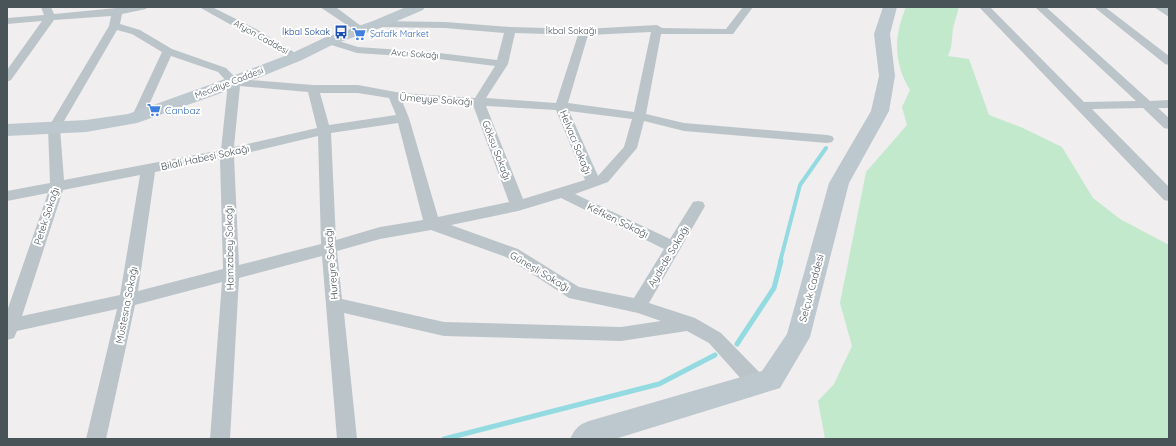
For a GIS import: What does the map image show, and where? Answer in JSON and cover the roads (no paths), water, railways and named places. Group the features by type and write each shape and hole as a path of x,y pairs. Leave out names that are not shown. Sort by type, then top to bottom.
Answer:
{"street":[{"path":"46,7 50,18"},
{"path":"7,21 117,12 142,7"},
{"name":"Afyon Caddesi","path":"204,7 252,31 296,57"},
{"name":"Mecidiye Caddesi","path":"7,130 110,123 138,116 234,82 296,57 360,28 378,24 418,7"},
{"name":"İkbal Sokağı","path":"378,24 445,25 510,30 584,32 658,28 656,31 729,32 748,7"},
{"name":"Selçuk Caddesi","path":"584,439 590,434 771,380 798,337 839,183 880,111 887,76 882,34 890,7"},
{"path":"984,7 1169,196"},
{"path":"1040,7 1169,125"},
{"path":"1099,7 1169,62"},
{"path":"1160,7 1169,14"},
{"path":"331,8 360,28"},
{"path":"54,128 114,26 117,12"},
{"path":"7,78 50,18"},
{"path":"114,26 136,32 168,51 222,70 234,82"},
{"path":"478,102 502,64 510,30"},
{"path":"8,329 232,274 380,234 518,206 603,179 630,148 639,116 656,31"},
{"name":"Helvacı Sokağı","path":"584,32 562,107 593,183"},
{"name":"Avcı Sokağı","path":"329,41 357,50 431,55 502,64"},
{"path":"138,116 168,51"},
{"name":"Ümeyye Sokağı","path":"234,82 313,89 358,89 394,96 562,107 639,116 684,127 827,139"},
{"name":"Hamzabey Sokağı","path":"220,439 232,274 227,154 234,82"},
{"name":"Hureyre Sokağı","path":"313,89 324,130 329,248 347,439"},
{"path":"394,96 403,118 432,224"},
{"name":"Göksu Sokağı","path":"478,102 518,206"},
{"path":"1080,106 1169,104"},
{"name":"Bilali Habeşi Sokağı","path":"7,196 227,154 324,130 403,118"},
{"name":"Petek Sokağı","path":"8,329 57,186 54,128"},
{"name":"Müstesna Sokağı","path":"96,439 128,300 148,169"},
{"name":"Kefken Sokağı","path":"562,193 673,247"},
{"name":"Aydede Sokağı","path":"638,306 698,206"},
{"name":"Güneşli Sokağı","path":"432,224 512,253 575,293 638,306 689,323 715,338 758,384"},
{"path":"334,304 444,328 621,334 689,323"}],"waterway":[{"path":"780,262 800,185 826,148"},
{"path":"737,344 774,288 781,261"},
{"path":"444,439 659,384 715,355"}],"place":[{"name":"İkbal Sokak","path":"341,32"},
{"name":"Şafafk Market","path":"359,34"},
{"name":"Canbaz","path":"154,110"}]}
